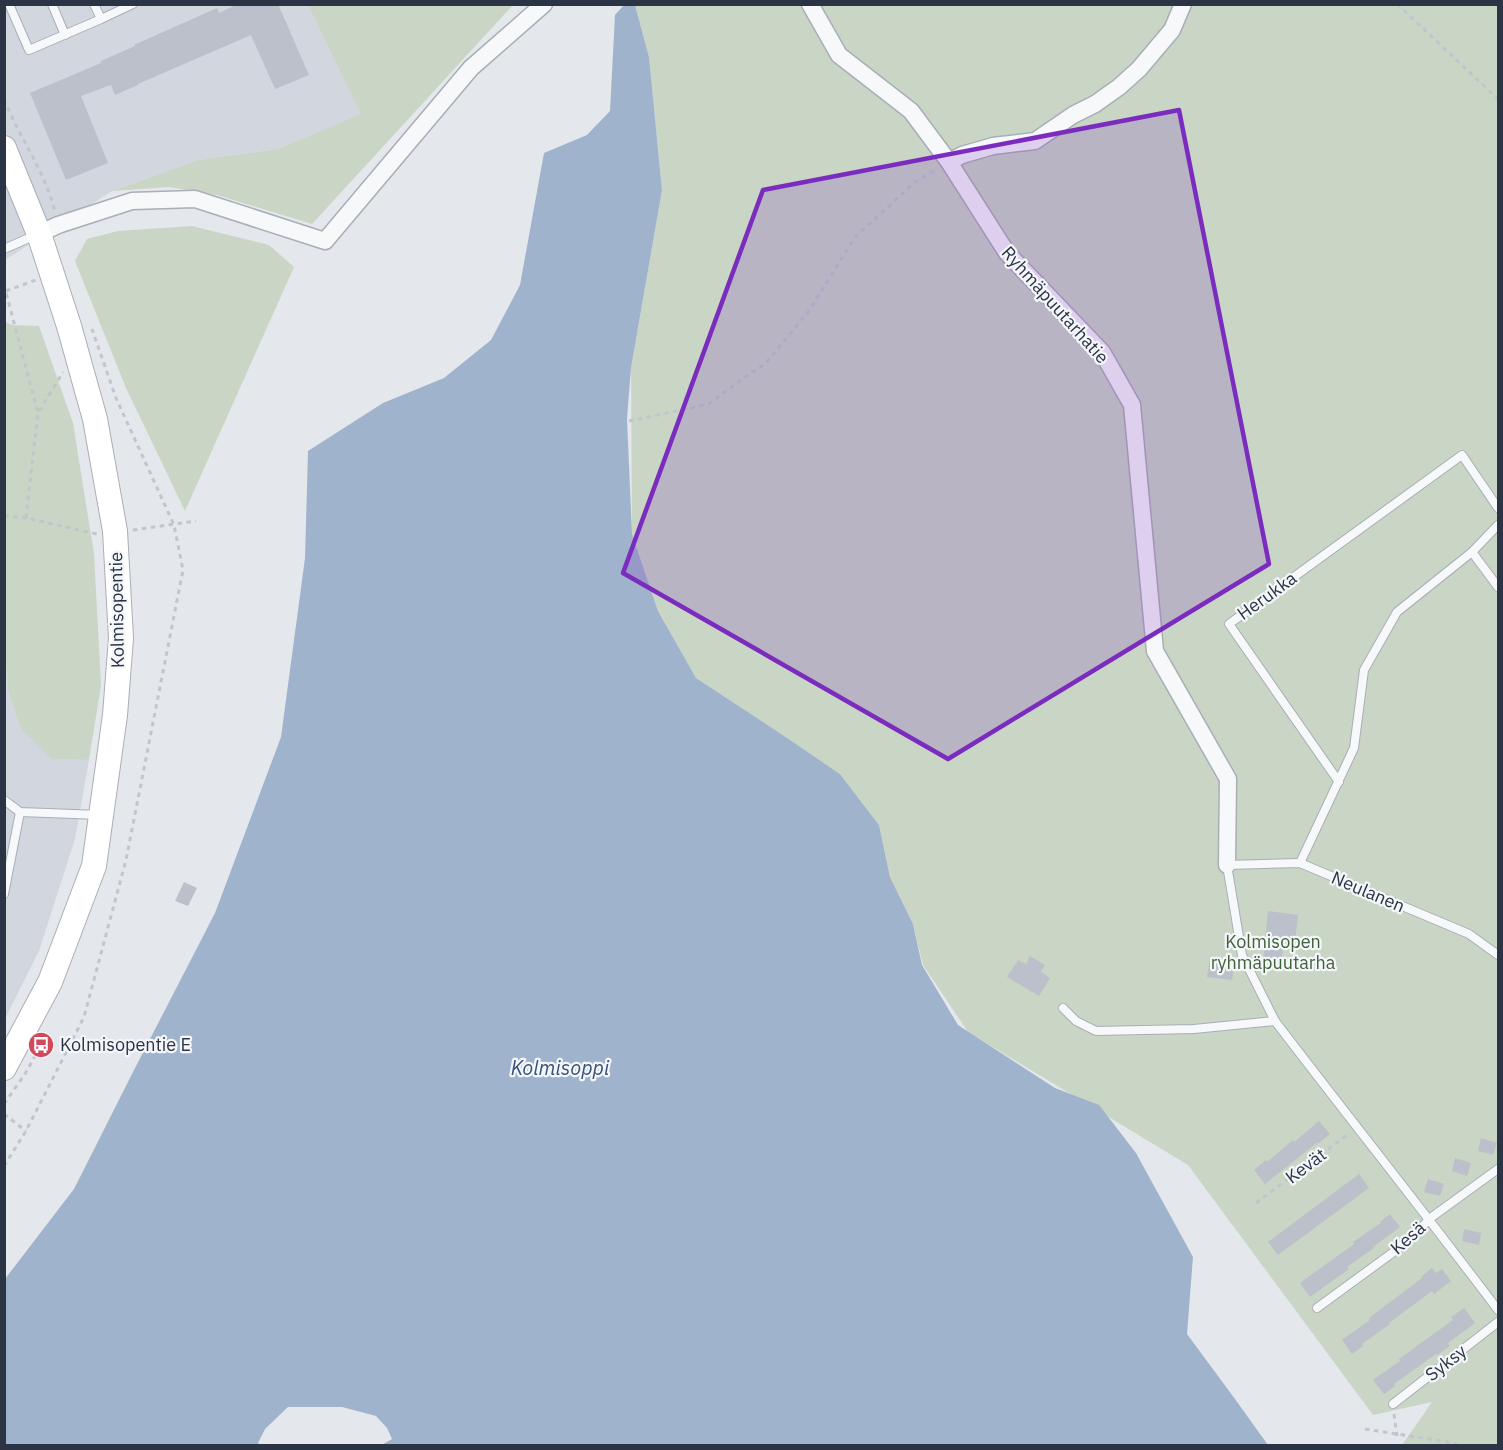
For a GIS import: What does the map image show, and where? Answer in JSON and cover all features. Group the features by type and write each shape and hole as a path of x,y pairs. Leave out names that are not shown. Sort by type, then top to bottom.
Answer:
{"main road":[{"name":"Kolmisopentie","path":"4,148 49,229 52,275 95,418 115,531 121,638 116,715 94,866 50,982 4,1068"}],"street":[{"path":"49,229 132,201 195,199 325,241 471,68 544,4"},
{"name":"Ryhmäpuutarhatie","path":"810,4 839,55 911,111 949,162 1007,253 1102,352 1132,405 1155,651 1228,778 1227,865"},
{"path":"949,162 962,155 993,146 1035,141 1073,115 1095,104 1139,69 1172,30 1183,4"}],"lane":[{"path":"9,4 29,50 133,4"},
{"path":"52,4 65,35"},
{"path":"94,4 101,19"},
{"path":"4,249 49,229"},
{"name":"Herukka","path":"1338,782 1228,624 1462,455 1498,508"},
{"path":"1300,863 1354,748 1364,670 1398,612 1472,552 1498,525"},
{"path":"1472,552 1498,587"},
{"path":"4,800 20,812 101,815"},
{"path":"4,894 20,812"},
{"name":"Neulanen","path":"1227,865 1300,863 1469,934 1498,955"},
{"path":"1227,865 1242,955 1275,1022 1498,1310"},
{"path":"1063,1008 1076,1021 1096,1031 1194,1029 1275,1022"},
{"name":"Kesä","path":"1317,1308 1399,1248 1429,1219 1498,1169"},
{"name":"Syksy","path":"1393,1404 1498,1322"}],"path":[{"path":"1397,4 1498,99"},
{"path":"4,99 50,191 49,229"},
{"path":"629,422 709,404 765,364 809,311 855,237 914,183 949,162"},
{"path":"5,291 52,275"},
{"path":"4,285 38,413 26,518"},
{"path":"90,324 116,398 174,525 183,570"},
{"path":"38,413 76,352"},
{"path":"4,516 26,518 97,534"},
{"path":"133,530 196,521"},
{"path":"4,1114 26,1131"},
{"name":"Kevät","path":"1256,1203 1356,1128"},
{"path":"1393,1404 1397,1436"},
{"path":"1365,1430 1454,1443 1459,1446"}],"highlighted area":[{"path":"1179,110 1269,564 948,759 623,573 763,190"}],"shaded area":[{"path":"5,5 308,5 362,114 278,149 198,160 112,191 5,260"},
{"path":"4,640 8,689 52,759 89,760 75,839 39,951 5,1019"}],"green space":[{"path":"308,5 513,5 312,224 217,195 169,187 112,191 198,160 278,149 361,114"},
{"name":"Kolmisopen ryhmäpuutarha","path":"635,5 1498,5 1498,1445 1402,1445 1432,1402 1373,1415 1188,1165 968,1032 923,965 913,924 890,877 879,825 840,774 696,678 658,611 632,534 631,368 662,190 649,57"},
{"path":"192,226 269,245 294,267 185,511 126,388 75,261 87,239 118,231"},
{"path":"4,321 12,325 39,326 73,423 94,554 101,685 89,760 52,759 21,729 8,689 4,640"}],"water":[{"name":"Kolmisoppi","path":"624,5 635,5 649,57 662,190 631,368 627,419 632,534 658,611 696,678 840,774 879,825 890,877 913,924 922,965 958,1025 1055,1088 1099,1105 1136,1153 1193,1257 1187,1334 1268,1445 380,1446 392,1439 387,1428 376,1416 342,1407 288,1407 265,1429 258,1443 261,1445 5,1445 5,1279 74,1189 215,913 281,737 305,558 308,451 383,403 444,378 491,340 520,285 544,153 587,135 610,111 615,15"}],"building":[{"path":"238,4 278,4 309,75 275,89 251,35 115,95 111,85 81,96 108,163 66,180 30,93 101,63 134,45 217,8 219,13"},
{"path":"184,882 197,888 188,906 175,901"},
{"path":"1268,911 1298,915 1294,951 1283,949 1281,964 1263,962"},
{"path":"1030,956 1045,965 1041,972 1050,978 1039,996 1007,977 1018,960 1026,964"},
{"path":"1210,958 1235,961 1232,980 1207,977"},
{"path":"1319,1121 1330,1134 1265,1184 1254,1170"},
{"path":"1481,1138 1497,1143 1493,1155 1478,1151"},
{"path":"1455,1158 1471,1163 1467,1176 1452,1171"},
{"path":"1359,1174 1369,1188 1278,1255 1268,1242"},
{"path":"1428,1179 1444,1184 1440,1196 1424,1192"},
{"path":"1390,1214 1400,1227 1347,1267 1349,1269 1310,1297 1300,1283 1354,1244 1353,1242"},
{"path":"1464,1229 1481,1233 1479,1245 1462,1241"},
{"path":"1432,1268 1436,1273 1442,1269 1451,1281 1434,1294 1432,1291 1352,1354 1342,1340 1370,1320 1369,1318"},
{"path":"1464,1308 1475,1323 1448,1343 1450,1346 1394,1384 1395,1386 1384,1394 1373,1380 1453,1320 1451,1317"}],"place":[{"name":"Kolmisopentie E","path":"41,1045"}]}
